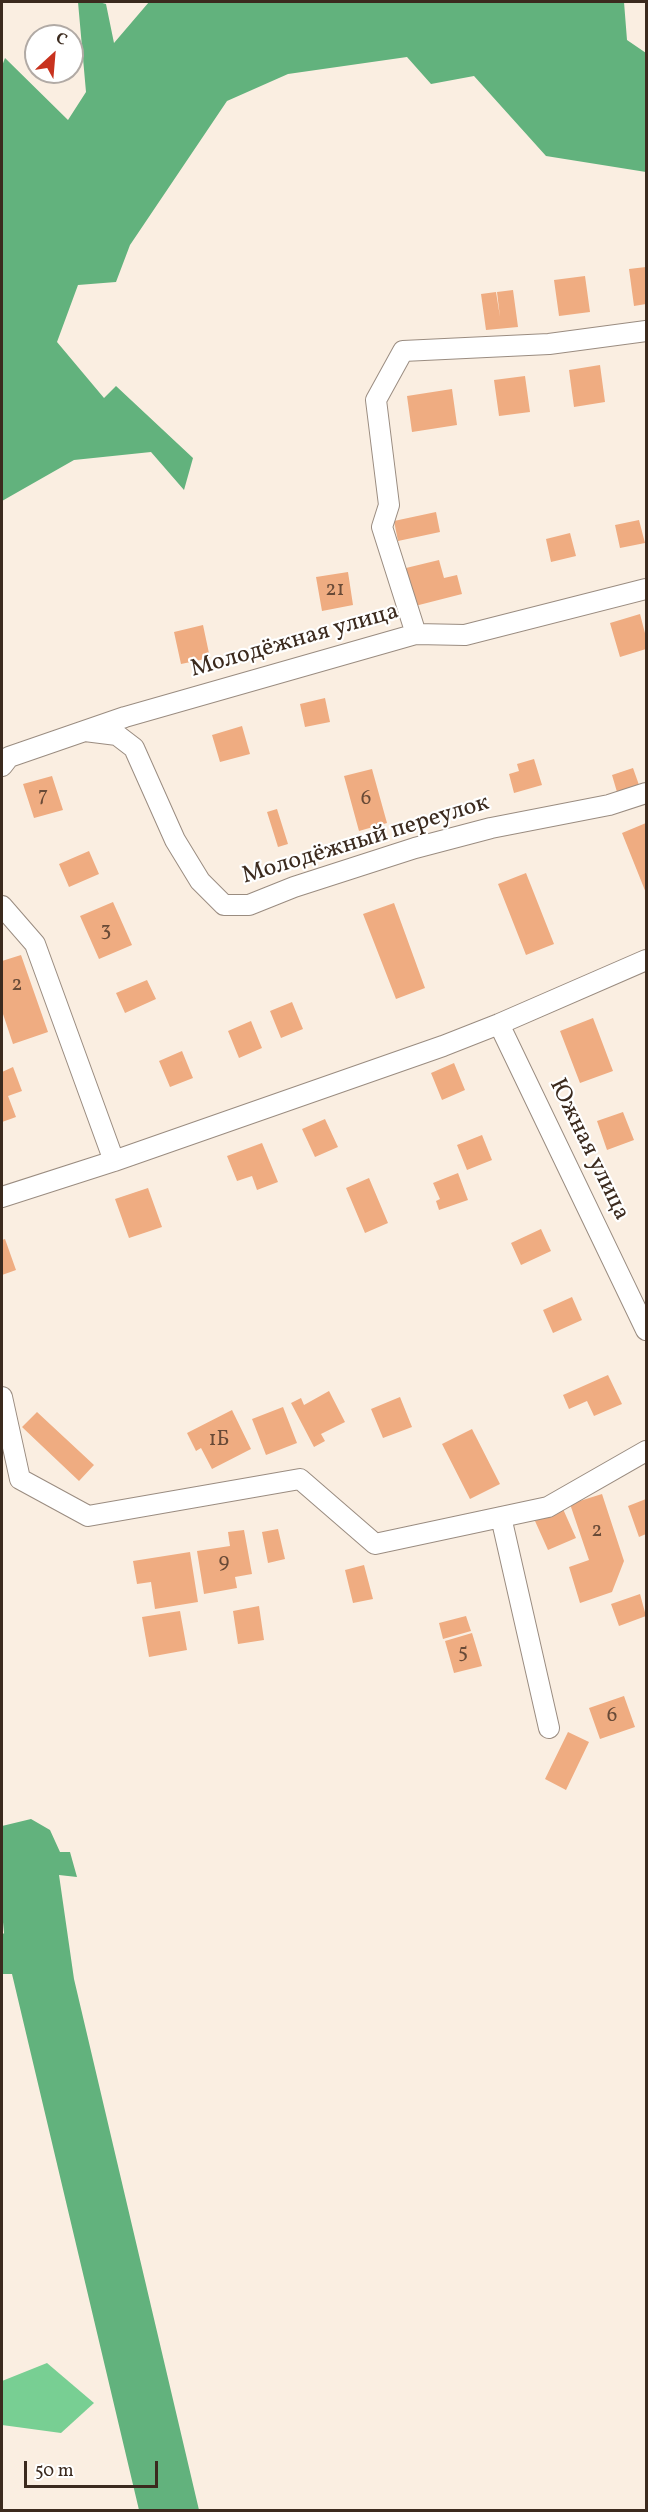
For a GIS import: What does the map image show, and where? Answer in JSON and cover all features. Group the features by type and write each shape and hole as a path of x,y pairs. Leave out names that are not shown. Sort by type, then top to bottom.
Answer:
{"street":[{"path":"416,634 382,527 389,505 376,400 403,351 549,344 646,331"},
{"name":"Молодёжная улица","path":"2,766 9,757 136,714 416,634 465,635 646,589"},
{"name":"Молодёжный переулок","path":"85,731 117,735 134,748 175,840 200,881 224,905 249,905 294,887 415,848 480,831 609,805 646,793"},
{"path":"2,906 35,944 114,1161"},
{"path":"2,1197 114,1161 443,1046 646,960"},
{"name":"Южная улица","path":"499,1024 646,1330"},
{"path":"2,1396 20,1479 88,1516 300,1479 375,1544 548,1507 646,1451"},
{"path":"501,1518 549,1728"}],"green space":[{"path":"78,2 106,4 114,43 149,2 624,2 627,40 646,53 646,172 546,156 474,76 431,84 407,57 288,74 227,101 130,245 116,282 78,285 57,342 104,398 116,386 193,458 184,490 151,452 74,460 2,501 2,66 5,58 24,77 24,84 31,84 68,120 86,92 84,24 80,24"},
{"path":"31,1819 50,1830 60,1852 70,1852 77,1877 59,1875 74,1979 199,2510 139,2510 12,1974 2,1974 2,1935 4,1933 2,1826"},
{"path":"47,2363 94,2403 61,2433 2,2425 2,2381"}],"building":[{"path":"646,267 646,304 634,306 629,269"},
{"path":"585,276 590,312 559,316 554,280"},
{"path":"513,290 518,327 486,330 481,294 496,292 500,317 497,292"},
{"path":"600,365 605,402 574,407 569,370"},
{"path":"525,376 530,412 499,416 494,380"},
{"path":"452,389 457,425 412,432 407,396"},
{"path":"436,512 440,532 398,541 394,521"},
{"path":"639,520 645,543 620,548 615,525"},
{"path":"570,533 576,556 551,562 546,539"},
{"path":"439,560 444,578 457,575 462,594 415,606 406,568"},
{"path":"348,572 353,605 322,611 316,577"},
{"path":"640,614 646,637 646,649 620,657 610,623"},
{"path":"203,625 210,658 181,664 174,632"},
{"path":"325,698 330,722 305,727 300,704"},
{"path":"242,726 250,754 220,762 212,735"},
{"path":"534,759 542,785 514,793 509,774 519,771 517,764"},
{"path":"633,768 639,785 617,792 612,775"},
{"path":"372,769 387,823 359,831 344,776"},
{"path":"52,776 63,810 34,818 23,784"},
{"path":"277,809 288,844 278,847 267,812"},
{"path":"646,823 646,893 622,833"},
{"path":"89,851 99,874 69,887 59,864"},
{"path":"526,873 554,944 526,955 498,884"},
{"path":"113,902 132,945 99,959 80,916"},
{"path":"394,903 425,988 396,999 363,914"},
{"path":"21,955 48,1032 13,1044 2,1011 2,961"},
{"path":"147,980 156,999 125,1013 116,993"},
{"path":"292,1002 303,1029 281,1038 270,1011"},
{"path":"593,1018 613,1071 580,1083 560,1031"},
{"path":"251,1021 262,1048 239,1058 228,1031"},
{"path":"182,1051 193,1078 170,1087 159,1061"},
{"path":"454,1063 465,1090 442,1100 431,1073"},
{"path":"13,1067 22,1091 8,1096 16,1117 2,1122 2,1072"},
{"path":"623,1112 634,1140 607,1150 597,1121"},
{"path":"325,1119 338,1147 315,1157 302,1129"},
{"path":"482,1135 492,1160 467,1170 457,1145"},
{"path":"262,1143 278,1182 257,1190 252,1176 237,1181 227,1156"},
{"path":"458,1173 468,1200 439,1210 436,1201 440,1199 433,1183"},
{"path":"369,1178 388,1223 365,1233 346,1188"},
{"path":"148,1188 162,1227 129,1238 115,1199"},
{"path":"541,1229 551,1251 521,1265 511,1243"},
{"path":"5,1239 16,1270 2,1275 2,1240"},
{"path":"572,1297 582,1320 553,1333 543,1310"},
{"path":"608,1375 622,1404 594,1416 587,1401 569,1409 563,1395"},
{"path":"329,1391 345,1422 321,1434 325,1441 314,1447 291,1403 301,1398 304,1405"},
{"path":"400,1397 412,1427 383,1438 371,1409"},
{"path":"283,1407 297,1443 266,1455 252,1419"},
{"path":"232,1410 251,1449 212,1469 201,1448 196,1451 187,1433"},
{"path":"37,1412 94,1465 79,1481 22,1427"},
{"path":"472,1429 500,1484 470,1499 442,1444"},
{"path":"602,1494 624,1561 612,1592 580,1603 569,1567 589,1560 570,1504"},
{"path":"646,1499 646,1534 639,1537 628,1506"},
{"path":"563,1509 576,1538 548,1550 535,1521"},
{"path":"278,1529 285,1559 268,1563 262,1532"},
{"path":"244,1530 252,1574 235,1577 237,1588 204,1594 197,1551 230,1546 228,1532"},
{"path":"190,1552 198,1602 155,1609 151,1582 137,1584 133,1561"},
{"path":"364,1565 373,1599 353,1603 345,1570"},
{"path":"640,1594 646,1616 619,1626 611,1604"},
{"path":"259,1606 264,1640 238,1644 233,1611"},
{"path":"180,1611 187,1650 149,1657 142,1617"},
{"path":"466,1616 471,1631 443,1639 439,1623"},
{"path":"472,1633 482,1666 454,1673 445,1641"},
{"path":"624,1696 635,1727 600,1739 589,1708"},
{"path":"568,1732 589,1742 566,1790 545,1779"}]}
